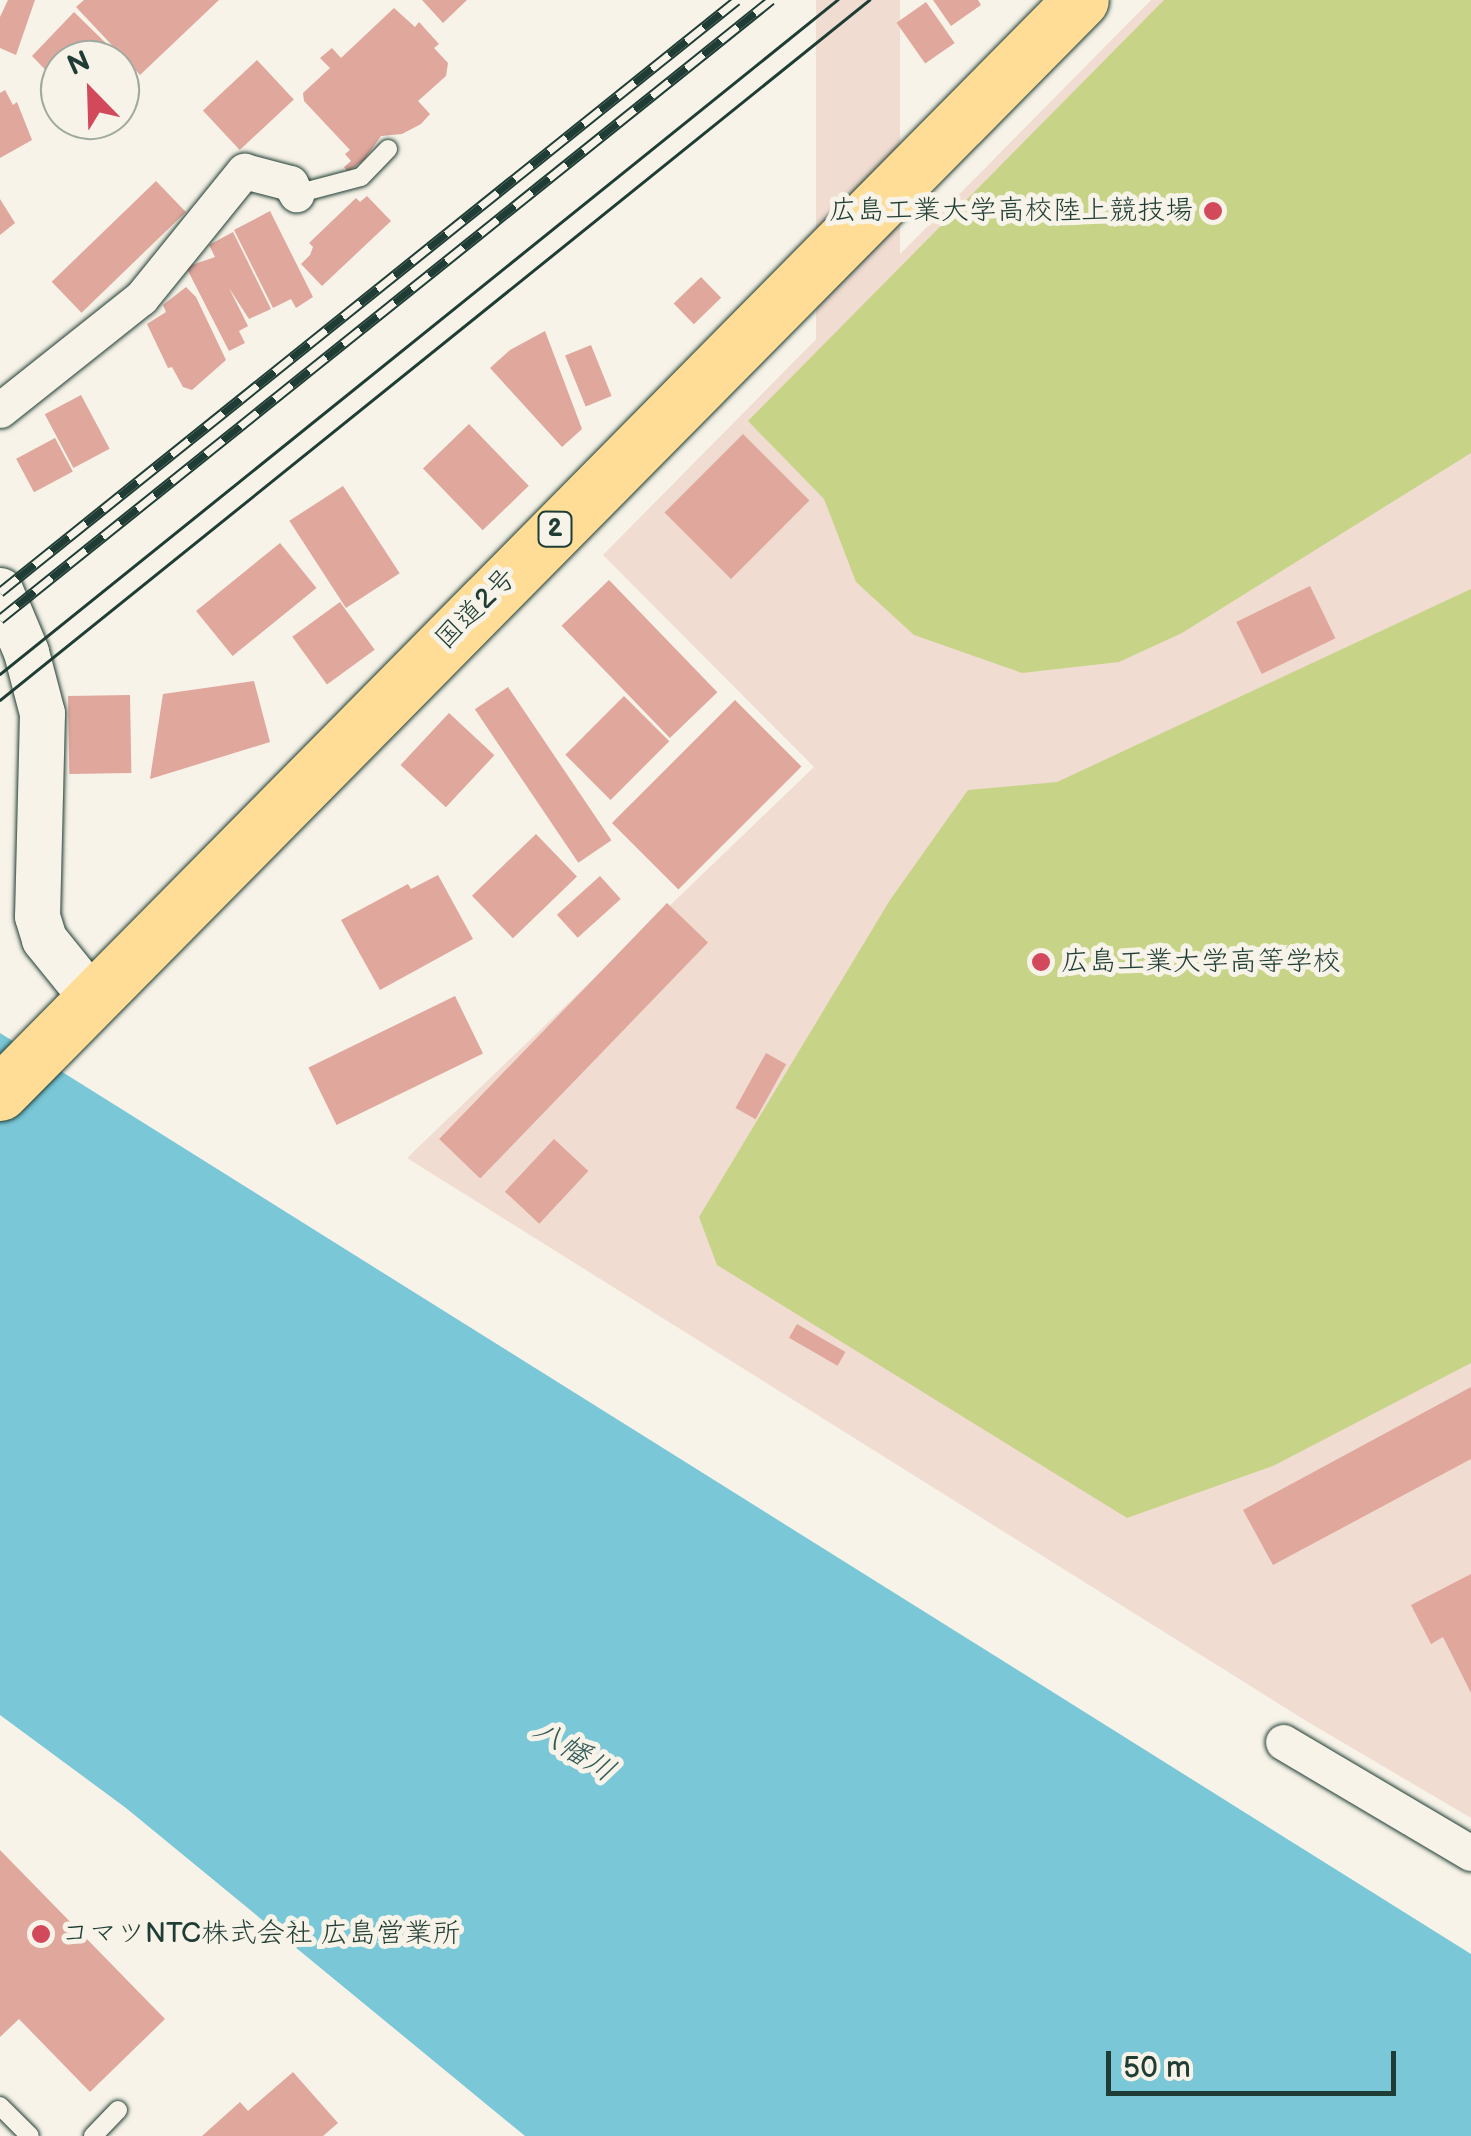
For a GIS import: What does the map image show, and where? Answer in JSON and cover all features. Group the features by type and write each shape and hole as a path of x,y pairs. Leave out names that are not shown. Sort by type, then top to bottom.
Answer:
{"highway":[{"name":"国道2号","path":"16,1077 90,997 1081,0"}],"street":[{"path":"0,410 141,298 244,171 290,183 296,194"},
{"path":"0,590 26,652 42,714 37,916 44,938 90,997"},
{"path":"1283,1742 1471,1853"}],"lane":[{"path":"296,194 360,178 388,149"},
{"path":"0,2106 30,2136"},
{"path":"92,2136 118,2110"}],"shaded area":[{"path":"816,0 900,0 900,1048 816,1048"},
{"name":"広島工業大学高等学校","path":"1151,0 1471,0 1471,1818 1303,1719 407,1158 814,767 603,555"}],"green space":[{"name":"広島工業大学高校陸上競技場","path":"1164,0 1471,0 1471,453 1182,633 1119,662 1022,673 914,635 856,582 824,499 748,421"},
{"path":"1471,589 1471,1363 1273,1466 1127,1518 717,1265 699,1217 890,900 968,790 1057,782"}],"water":[{"name":"八幡川","path":"0,1033 1471,1954 1471,2136 525,2136 126,1808 0,1715"}],"building":[{"path":"8,0 35,0 16,55 0,48 0,17"},
{"path":"84,0 219,0 140,75 140,40 107,40 76,7"},
{"path":"422,0 467,0 443,23"},
{"path":"933,0 978,0 981,5 951,26"},
{"path":"926,2 955,43 925,64 897,23"},
{"path":"394,8 415,27 419,22 439,44 434,48 448,63 446,76 418,101 430,114 421,124 402,134 381,136 364,160 348,172 344,167 351,161 345,154 350,150 304,101 303,93 330,68 320,58 332,48 341,58"},
{"path":"74,12 103,40 47,40"},
{"path":"40,48 40,64 32,56"},
{"path":"257,60 294,99 240,150 203,110"},
{"path":"5,90 13,105 17,102 32,140 0,158 0,93"},
{"path":"156,181 186,212 82,313 52,282"},
{"path":"367,196 391,221 322,286 301,264 310,255 313,247 309,243 356,198 360,202"},
{"path":"0,199 15,223 0,235"},
{"path":"270,211 313,297 296,308 291,299 273,308 234,230"},
{"path":"233,232 271,309 249,319 229,288 248,326 239,331 245,343 229,351 186,267 215,257 209,245"},
{"path":"701,277 721,298 694,324 674,303"},
{"path":"186,287 196,297 226,360 192,390 183,387 172,367 168,368 147,324 166,312 163,305"},
{"path":"545,331 582,429 562,447 490,368 510,350"},
{"path":"591,345 612,396 586,406 565,355"},
{"path":"81,395 110,449 73,468 45,414"},
{"path":"469,424 529,486 483,530 423,468"},
{"path":"743,434 809,500 731,579 665,512"},
{"path":"55,438 73,472 34,492 16,459"},
{"path":"343,486 400,573 346,608 289,521"},
{"path":"280,543 317,588 233,656 196,611"},
{"path":"609,580 717,692 670,738 562,626"},
{"path":"1310,586 1335,638 1262,674 1236,622"},
{"path":"340,602 375,650 327,684 292,637"},
{"path":"254,681 270,742 150,779 163,694"},
{"path":"508,687 611,840 578,863 475,709"},
{"path":"130,695 131,773 69,774 68,696"},
{"path":"624,696 669,741 611,800 565,755"},
{"path":"735,700 801,766 678,890 612,823"},
{"path":"449,713 494,755 446,807 401,765"},
{"path":"536,834 577,876 513,938 472,896"},
{"path":"438,875 473,939 380,990 341,920 408,884 411,889"},
{"path":"600,876 621,899 578,938 557,915"},
{"path":"667,903 708,943 480,1179 439,1139"},
{"path":"455,996 483,1054 337,1125 308,1067"},
{"path":"766,1053 786,1064 756,1119 735,1108"},
{"path":"554,1139 588,1171 539,1224 505,1192"},
{"path":"797,1324 845,1352 837,1366 789,1338"},
{"path":"1471,1387 1471,1459 1273,1565 1243,1510"},
{"path":"1471,1574 1471,1693 1443,1637 1431,1644 1411,1605"},
{"name":"コマツNTC株式会社 広島営業所","path":"0,1850 165,2019 90,2092 19,2019 0,2037"},
{"path":"293,2072 338,2123 323,2136 202,2136 240,2102 248,2111"}],"tram line":[{"path":"0,674 837,0"},
{"path":"0,700 869,0"}],"railway":[{"path":"0,592 737,0"},
{"path":"0,619 771,0"}],"place":[{"name":"広島工業大学高校陸上競技場","path":"1213,211"},
{"name":"広島工業大学高等学校","path":"1041,962"},
{"name":"コマツNTC株式会社 広島営業所","path":"41,1934"}]}
